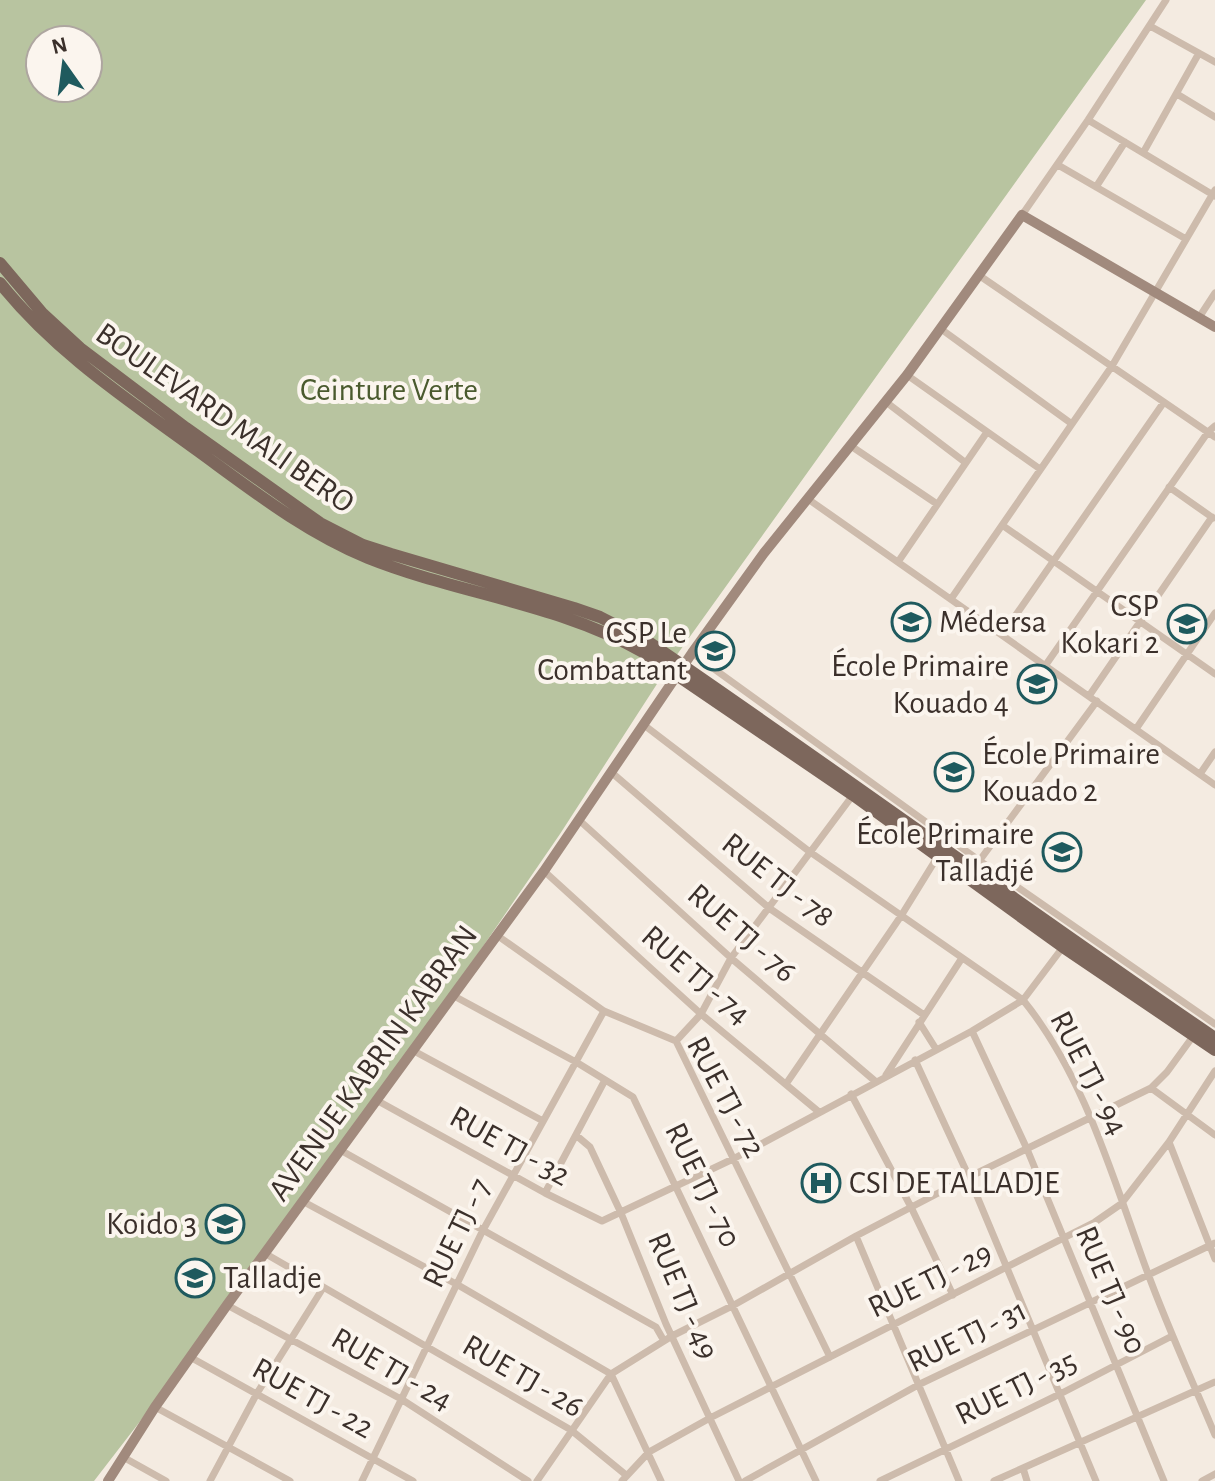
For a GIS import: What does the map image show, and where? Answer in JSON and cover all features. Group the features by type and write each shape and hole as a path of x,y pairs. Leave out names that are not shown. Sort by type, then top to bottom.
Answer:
{"main road":[{"name":"BOULEVARD MALI BERO","path":"0,263 43,314 80,348 147,400 320,523 363,545 600,617 647,641 667,661"},
{"name":"BOULEVARD MALI BERO","path":"0,283 41,328 79,363 315,534 382,563 563,616 611,634 667,661"},
{"path":"667,661 853,795 940,851 976,864 1070,939 1215,1038"},
{"path":"695,680 718,689 940,851 1063,947 1215,1050"}],"street":[{"path":"1166,0 1022,215 1215,327"},
{"path":"1150,26 1215,62"},
{"path":"1143,153 1199,53"},
{"path":"1177,94 1215,117"},
{"path":"951,599 1112,366 1214,193 1088,120"},
{"path":"1096,187 1125,142"},
{"path":"1058,165 1186,239"},
{"name":"AVENUE KABRIN KABRAN","path":"108,1481 190,1357 498,936 764,553 907,375 1022,215"},
{"path":"980,276 1211,434"},
{"path":"1200,316 1215,293"},
{"path":"941,329 1072,424"},
{"path":"907,375 1040,469"},
{"path":"886,402 966,463"},
{"path":"1002,635 1164,402"},
{"path":"1045,666 1215,426"},
{"path":"898,562 987,432"},
{"path":"851,446 937,504"},
{"path":"976,864 1093,699 1140,622 1213,518 1169,487"},
{"path":"808,499 1215,785"},
{"path":"1002,525 1215,674"},
{"path":"1136,729 1215,613"},
{"path":"692,653 976,864 1215,1024"},
{"path":"718,689 727,678"},
{"name":"RUE TJ - 94","path":"644,725 810,852 1023,1000 1051,1038 1090,1119 1172,1336 1215,1435"},
{"path":"1200,774 1215,752"},
{"name":"RUE TJ - 78","path":"611,772 769,908 922,1019"},
{"path":"676,1041 701,1014 731,958 853,795"},
{"name":"RUE TJ - 76","path":"579,820 731,958 875,1081"},
{"path":"786,1084 901,916 940,851"},
{"name":"RUE TJ - 74","path":"544,871 701,1014 819,1112"},
{"name":"RUE TJ - 72","path":"498,936 604,1011 676,1041 830,1357"},
{"path":"621,1213 733,1159 972,1031 1023,1000 1063,947"},
{"path":"885,1076 962,958"},
{"name":"RUE TJ - 70","path":"454,996 576,1062 633,1097 816,1481"},
{"name":"RUE TJ - 7","path":"362,1481 482,1232 604,1011"},
{"path":"922,1019 936,1049"},
{"name":"RUE TJ - 90","path":"972,1031 1027,1149 1164,1481"},
{"path":"537,1481 611,1374 668,1338 734,1305 856,1236 1151,1088 1194,1035"},
{"path":"414,1051 543,1121"},
{"path":"915,1060 969,1177 1096,1481"},
{"name":"RUE TJ - 29","path":"624,1478 649,1452 710,1418 1065,1240 1121,1204 1169,1142 1215,1071"},
{"path":"545,1193 605,1080"},
{"path":"1151,1088 1215,1135"},
{"path":"851,1094 953,1295"},
{"name":"RUE TJ - 32","path":"378,1101 598,1220 621,1213"},
{"name":"RUE TJ - 49","path":"577,1136 589,1143 621,1213 668,1338 739,1481"},
{"path":"1169,1142 1212,1244 1215,1259"},
{"path":"342,1151 656,1327 668,1338"},
{"path":"304,1202 458,1285 611,1374 661,1481"},
{"path":"856,1236 959,1481"},
{"name":"RUE TJ - 31","path":"745,1481 920,1384 1212,1244"},
{"name":"RUE TJ - 26","path":"266,1254 571,1430 624,1478"},
{"path":"210,1481 256,1395 323,1288"},
{"name":"RUE TJ - 24","path":"227,1305 401,1399 528,1481"},
{"name":"RUE TJ - 35","path":"880,1481 1172,1336"},
{"name":"RUE TJ - 22","path":"190,1357 413,1481"},
{"path":"994,1481 1215,1382"},
{"path":"155,1407 290,1481"},
{"path":"123,1457 166,1481"},
{"path":"1023,1468 1027,1481"},
{"path":"1202,1481 1215,1474"}],"green space":[{"name":"Ceinture Verte","path":"0,0 1146,0 666,670 475,958 148,1411 94,1481 0,1481"}],"place":[{"name":"Médersa","path":"911,622"},
{"name":"CSP Kokari 2","path":"1187,624"},
{"name":"CSP Le Combattant","path":"715,651"},
{"name":"École Primaire Kouado 4","path":"1037,684"},
{"name":"École Primaire Kouado 2","path":"954,772"},
{"name":"École Primaire Talladjé","path":"1062,852"},
{"name":"CSI DE TALLADJE","path":"821,1183"},
{"name":"Koido 3","path":"225,1224"},
{"name":"Talladje","path":"195,1278"}]}
